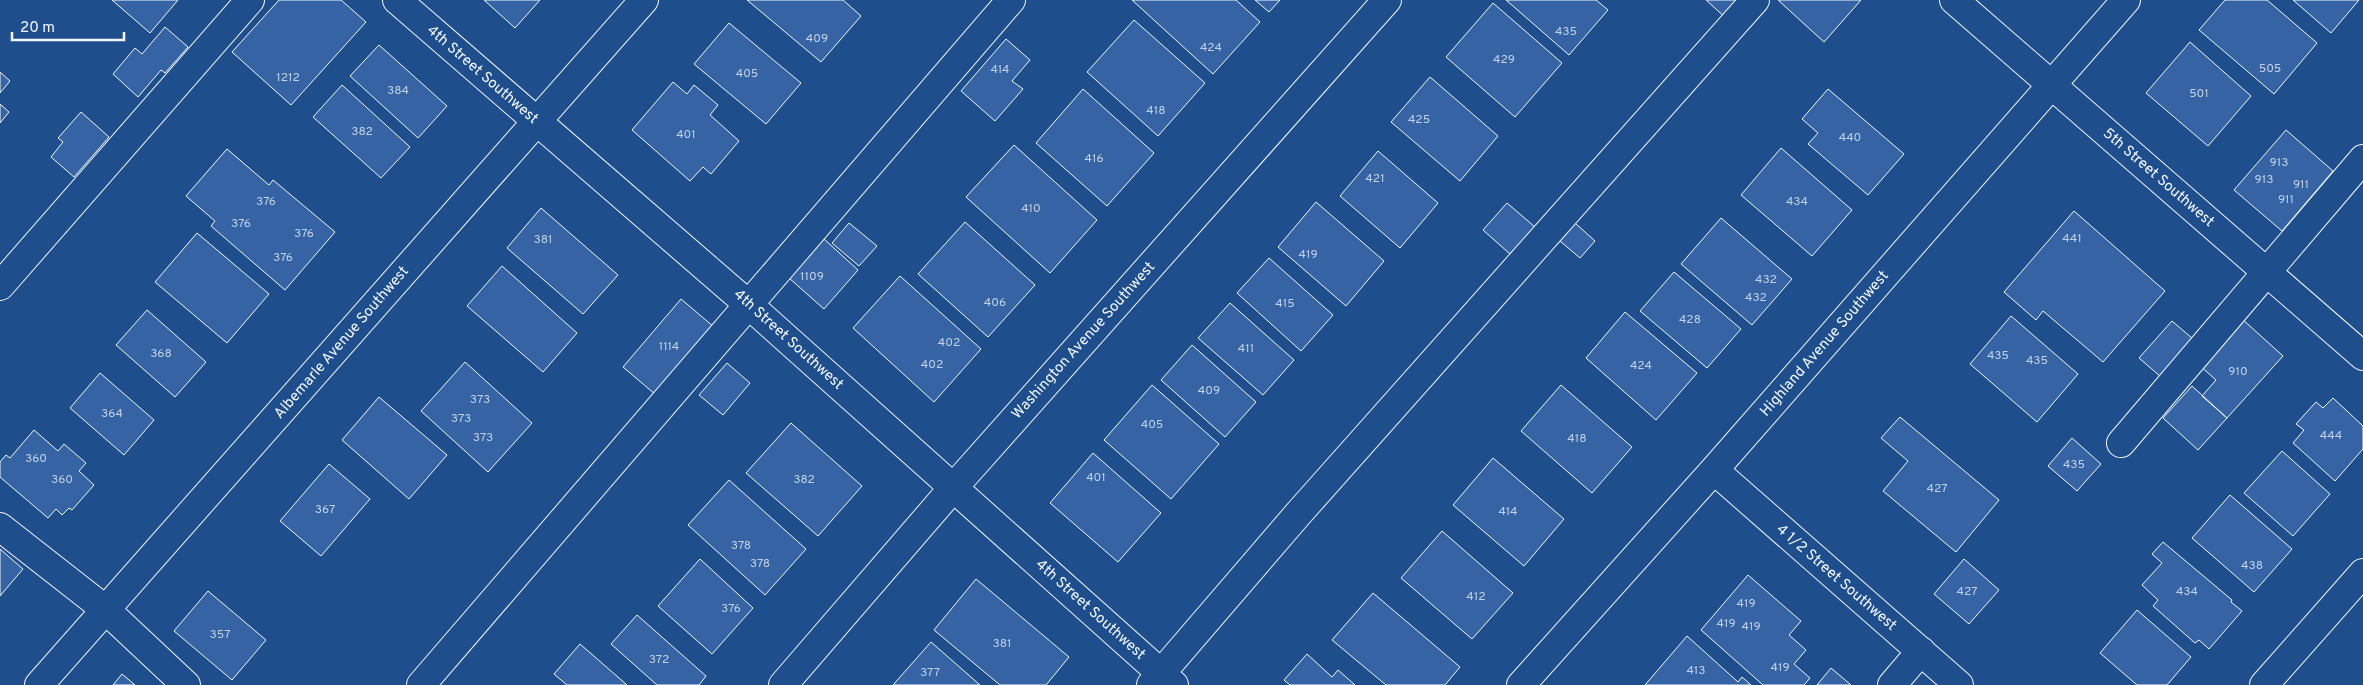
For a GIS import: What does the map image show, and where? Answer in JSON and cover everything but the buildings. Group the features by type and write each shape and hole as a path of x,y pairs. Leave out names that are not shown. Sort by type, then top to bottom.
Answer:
{"street":[{"path":"0,286 250,0"},
{"name":"4th Street Southwest","path":"397,0 749,305 953,488 1162,681"},
{"name":"Albemarle Avenue Southwest","path":"39,685 644,0"},
{"path":"421,685 1011,0"},
{"name":"Washington Avenue Southwest","path":"783,685 953,488 1387,0"},
{"path":"1162,681 1298,514 1756,0"},
{"name":"5th Street Southwest","path":"1954,0 2363,356"},
{"name":"Highland Avenue Southwest","path":"1521,685 1714,470 2126,0"},
{"path":"2121,443 2363,159"},
{"name":"4 1/2 Street Southwest","path":"1714,470 1959,685"},
{"path":"0,527 106,610 186,685"},
{"path":"2264,685 2363,573"},
{"path":"1892,685 1921,651"}]}
